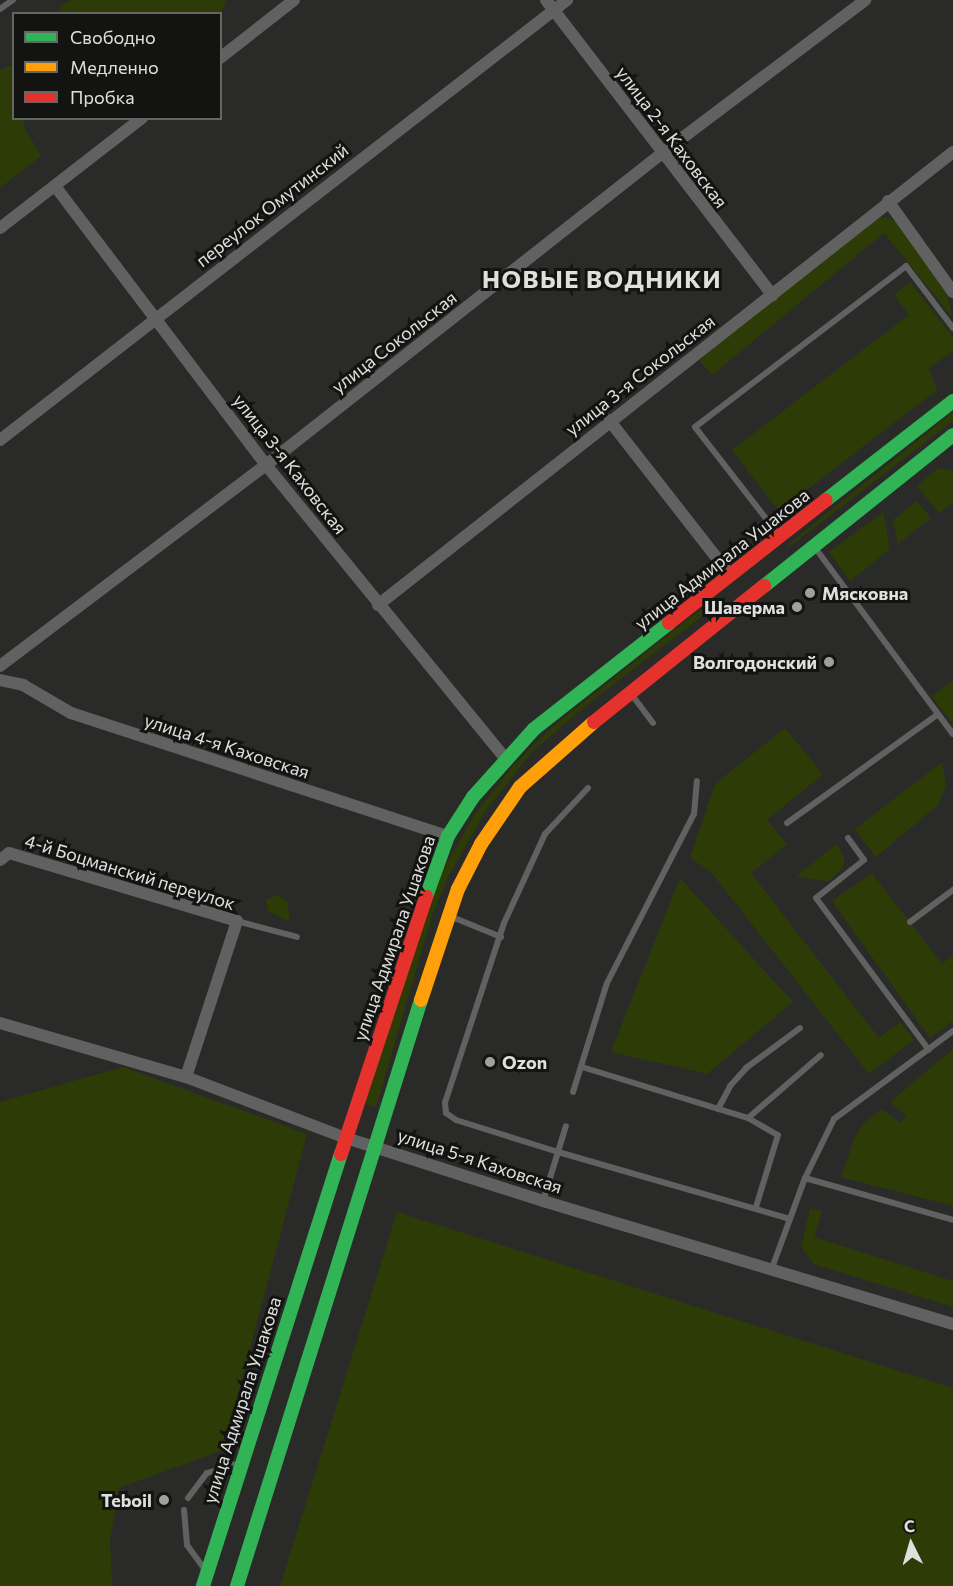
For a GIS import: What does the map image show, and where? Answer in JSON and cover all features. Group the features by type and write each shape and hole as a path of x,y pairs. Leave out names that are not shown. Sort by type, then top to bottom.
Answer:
{"main road":[{"name":"улица Адмирала Ушакова","path":"202,1586 399,971 448,836 505,758 534,729 953,401"},
{"path":"237,1586 448,916 481,844 520,787 552,755 953,435"},
{"path":"765,549 783,572"}],"street":[{"path":"222,56 294,0"},
{"name":"переулок Омутинский","path":"0,440 550,5 567,0"},
{"name":"улица Сокольская","path":"0,666 266,465 661,154 865,0"},
{"name":"улица 2-я Каховская","path":"550,5 661,154 772,295"},
{"path":"0,228 139,120"},
{"name":"улица 3-я Сокольская","path":"378,605 609,420 953,152"},
{"name":"улица 3-я Каховская","path":"55,186 266,465 505,758"},
{"path":"888,201 953,292"},
{"path":"609,420 729,575"},
{"name":"улица 4-я Каховская","path":"0,680 23,685 71,713 448,836"},
{"name":"4-й Боцманский переулок","path":"0,860 9,853 237,921 186,1077"},
{"name":"улица 5-я Каховская","path":"0,1023 186,1077 346,1138 543,1201 953,1324"}],"lane":[{"path":"0,9 13,0"},
{"path":"781,537 695,427 906,266 953,328"},
{"path":"814,547 953,734"},
{"path":"630,693 653,723"},
{"path":"787,823 938,714"},
{"path":"573,1092 620,953 635,932 694,814 697,781"},
{"path":"588,789 545,834 501,937 445,1102 446,1113 456,1120 558,1152 756,1207 790,1219"},
{"path":"848,838 864,860 816,898 929,1050"},
{"path":"910,922 953,890"},
{"path":"448,916 501,937"},
{"path":"237,921 297,937"},
{"path":"718,1109 730,1086 746,1068 800,1028"},
{"path":"772,1268 804,1178 834,1119 953,1031"},
{"path":"748,1118 821,1055"},
{"path":"582,1067 748,1118 778,1135 756,1207"},
{"path":"543,1201 566,1126"},
{"path":"804,1178 953,1220"},
{"path":"188,1498 207,1473 240,1463"},
{"path":"184,1510 187,1545 207,1572"}],"green space":[{"path":"71,0 226,0 222,12 59,12 60,7"},
{"path":"12,65 12,120 26,120 23,125 41,156 0,188 0,70"},
{"path":"884,217 897,222 947,293 953,318 884,233 712,375 699,360 876,218"},
{"path":"910,282 953,337 953,351 929,368 937,390 779,511 732,450 909,315 894,295"},
{"path":"953,412 953,421 789,547 786,546"},
{"path":"938,468 953,471 953,502 939,513 917,486"},
{"path":"917,501 931,518 898,544 893,520"},
{"path":"883,512 890,549 850,581 829,552"},
{"path":"714,599 718,604 588,704 533,751 486,810 448,877 432,916 376,1107 365,1104 425,913 446,864 475,814 513,766 553,726"},
{"path":"953,681 953,724 932,696"},
{"path":"785,728 823,774 767,820 787,844 751,873 879,1038 900,1022 914,1040 869,1074 711,872 690,858 715,784"},
{"path":"942,762 946,784 939,804 876,857 855,829"},
{"path":"837,844 844,857 843,868 828,882 796,876"},
{"path":"872,873 942,964 953,955 953,1021 930,1038 832,901"},
{"path":"680,878 793,1002 707,1074 611,1052"},
{"path":"277,895 287,901 290,922 268,911 266,900"},
{"path":"953,1049 953,1206 841,1177 855,1136 864,1123 881,1109 901,1123 906,1116 890,1102"},
{"path":"123,1067 307,1134 223,1450 119,1488 110,1540 112,1586 0,1586 0,1102"},
{"path":"810,1208 822,1211 814,1237 953,1281 953,1307 814,1264 801,1247"},
{"path":"397,1212 953,1388 953,1586 280,1586"}],"traffic: fast":[{"path":"826,500 953,401"},
{"path":"764,586 953,435"},
{"path":"426,897 448,836 473,797 534,729 669,623"},
{"path":"237,1586 421,1000"},
{"path":"203,1586 341,1154"}],"traffic: slow":[{"path":"421,1000 458,889 481,844 520,787 594,722"}],"traffic: jam":[{"path":"669,623 826,500"},
{"path":"594,722 764,586"},
{"path":"341,1154 426,897"}],"place":[{"name":"Мясковна","path":"810,593"},
{"name":"Шаверма","path":"797,607"},
{"name":"Волгодонский","path":"829,662"},
{"name":"Ozon","path":"490,1062"},
{"name":"Teboil","path":"164,1500"}],"district":[{"name":"НОВЫЕ ВОДНИКИ","path":"602,279"}]}
